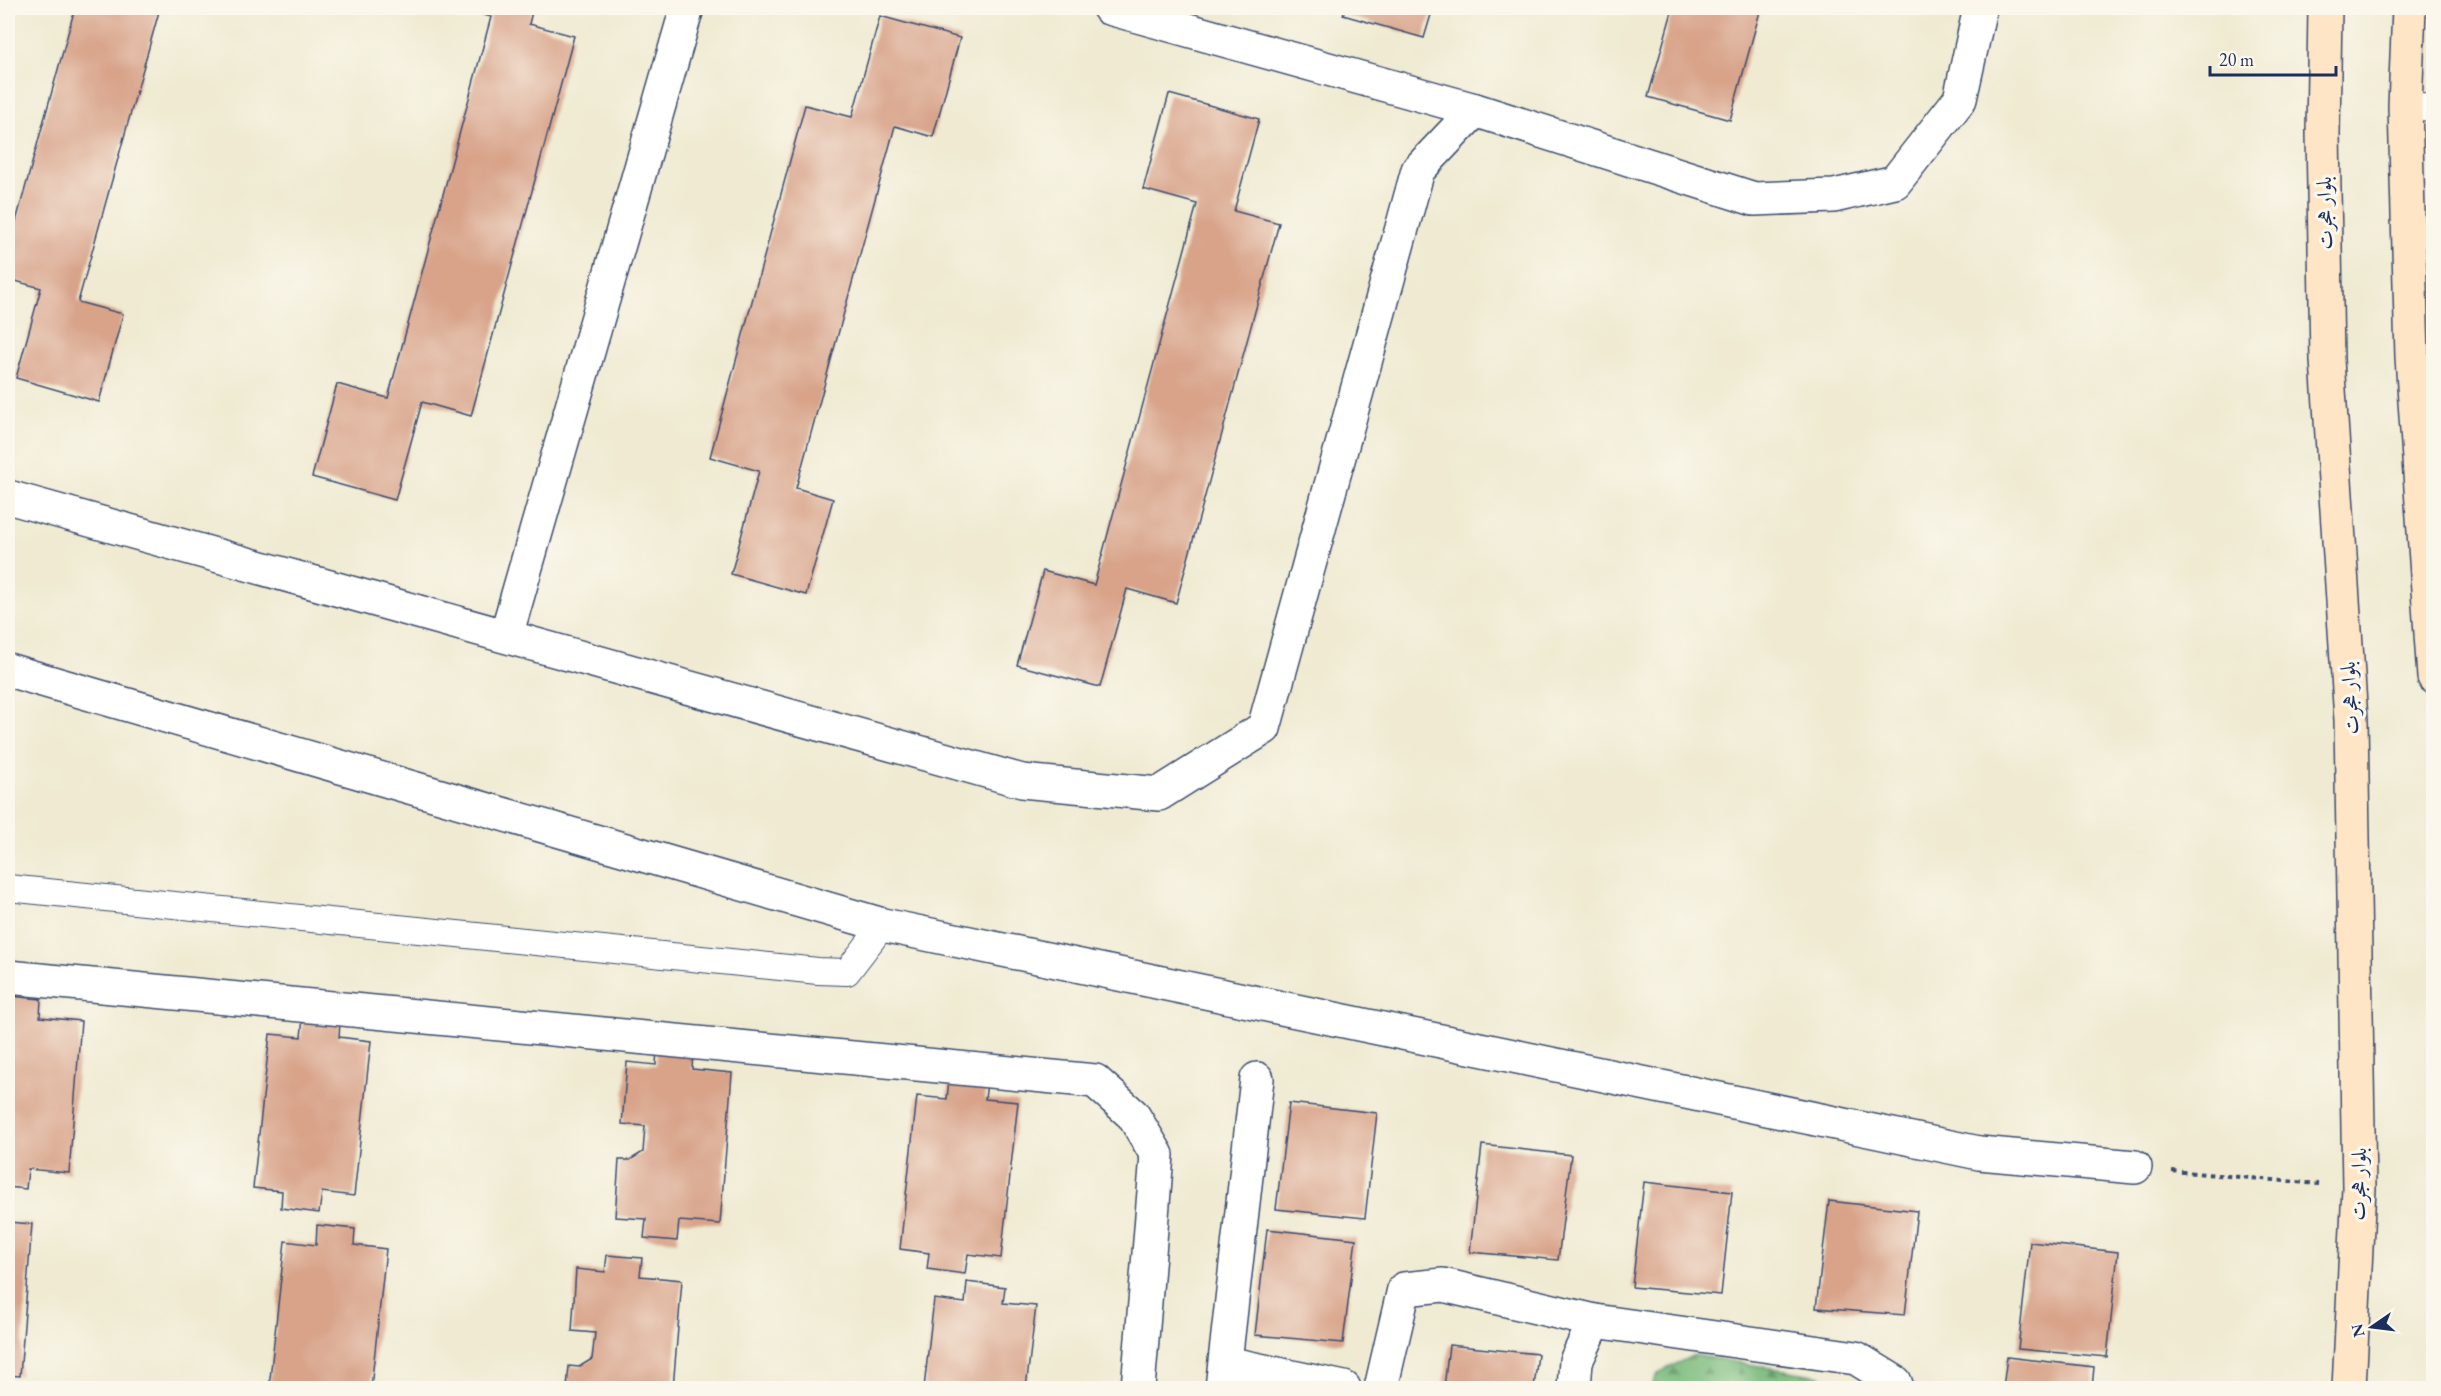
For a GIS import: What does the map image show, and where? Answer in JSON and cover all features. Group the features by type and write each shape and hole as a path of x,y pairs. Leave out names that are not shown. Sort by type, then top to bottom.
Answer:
{"main road":[{"name":"بلوار هجرت","path":"2325,8 2323,133 2327,360 2351,720 2359,1188 2349,1389"},
{"path":"2409,8 2419,107 2412,357 2433,677"}],"street":[{"path":"506,636 687,8"},
{"path":"1109,8 1475,110 1754,199 1834,196 1895,182 1960,99 1980,8"},
{"path":"8,497 1022,781 1159,794 1264,728 1418,170 1475,110"},
{"path":"8,670 883,925 1979,1153 2135,1167"},
{"path":"8,977 1095,1081 1133,1115 1157,1155 1138,1389"},
{"path":"1257,1079 1224,1376 1344,1389"},
{"path":"1381,1389 1404,1289 1443,1285 1595,1321 1856,1358 1895,1382 1897,1389"},
{"path":"1574,1389 1576,1361 1595,1321"}],"lane":[{"path":"8,888 818,971 847,972 883,925"}],"path":[{"path":"2135,1167 2359,1188"}],"green space":[{"path":"1694,1355 1820,1376 1834,1388 1651,1388 1658,1373"}],"building":[{"path":"75,8 160,8 78,302 123,314 99,402 16,378 41,288 8,279 8,250"},
{"path":"460,8 533,8 529,24 574,36 471,416 422,402 395,500 312,477 337,384 388,398 491,17"},
{"path":"1345,8 1433,8 1424,38 1343,15"},
{"path":"1673,8 1761,8 1730,120 1648,97"},
{"path":"880,16 960,38 933,137 895,126 796,488 833,499 806,595 731,574 759,471 710,457 805,105 852,117"},
{"path":"1169,94 1259,119 1234,211 1279,223 1176,603 1127,589 1100,687 1017,665 1043,571 1094,585 1197,204 1143,189"},
{"path":"8,996 41,999 40,1017 81,1021 69,1173 28,1169 26,1189 8,1187"},
{"path":"303,1017 340,1022 339,1037 371,1041 354,1196 322,1192 319,1213 281,1208 282,1191 253,1188 270,1034 301,1037"},
{"path":"657,1048 693,1051 692,1069 732,1073 720,1224 679,1221 677,1241 644,1238 646,1219 615,1217 619,1160 630,1160 643,1152 645,1126 622,1124 627,1062 656,1065"},
{"path":"949,1079 987,1083 985,1099 1018,1102 1001,1258 968,1254 965,1274 927,1269 929,1253 900,1249 917,1096 947,1099"},
{"path":"1289,1103 1377,1113 1365,1218 1276,1209"},
{"path":"1482,1145 1571,1155 1558,1260 1470,1252"},
{"path":"1644,1182 1732,1192 1721,1295 1632,1287"},
{"path":"1829,1201 1917,1211 1905,1315 1816,1308"},
{"path":"8,1222 32,1224 20,1376 8,1375"},
{"path":"317,1225 355,1229 354,1245 386,1249 371,1388 269,1388 285,1241 316,1245"},
{"path":"1267,1229 1356,1239 1343,1343 1255,1335"},
{"path":"2030,1242 2118,1252 2107,1357 2018,1349"},
{"path":"607,1255 642,1258 640,1276 682,1280 673,1388 567,1388 569,1366 579,1367 592,1359 595,1333 572,1331 576,1269 605,1272"},
{"path":"967,1282 1005,1287 1003,1303 1036,1306 1026,1388 924,1388 934,1299 965,1303"},
{"path":"1449,1345 1538,1354 1534,1388 1444,1388"},
{"path":"2007,1357 2094,1367 2092,1388 2003,1388"}]}
